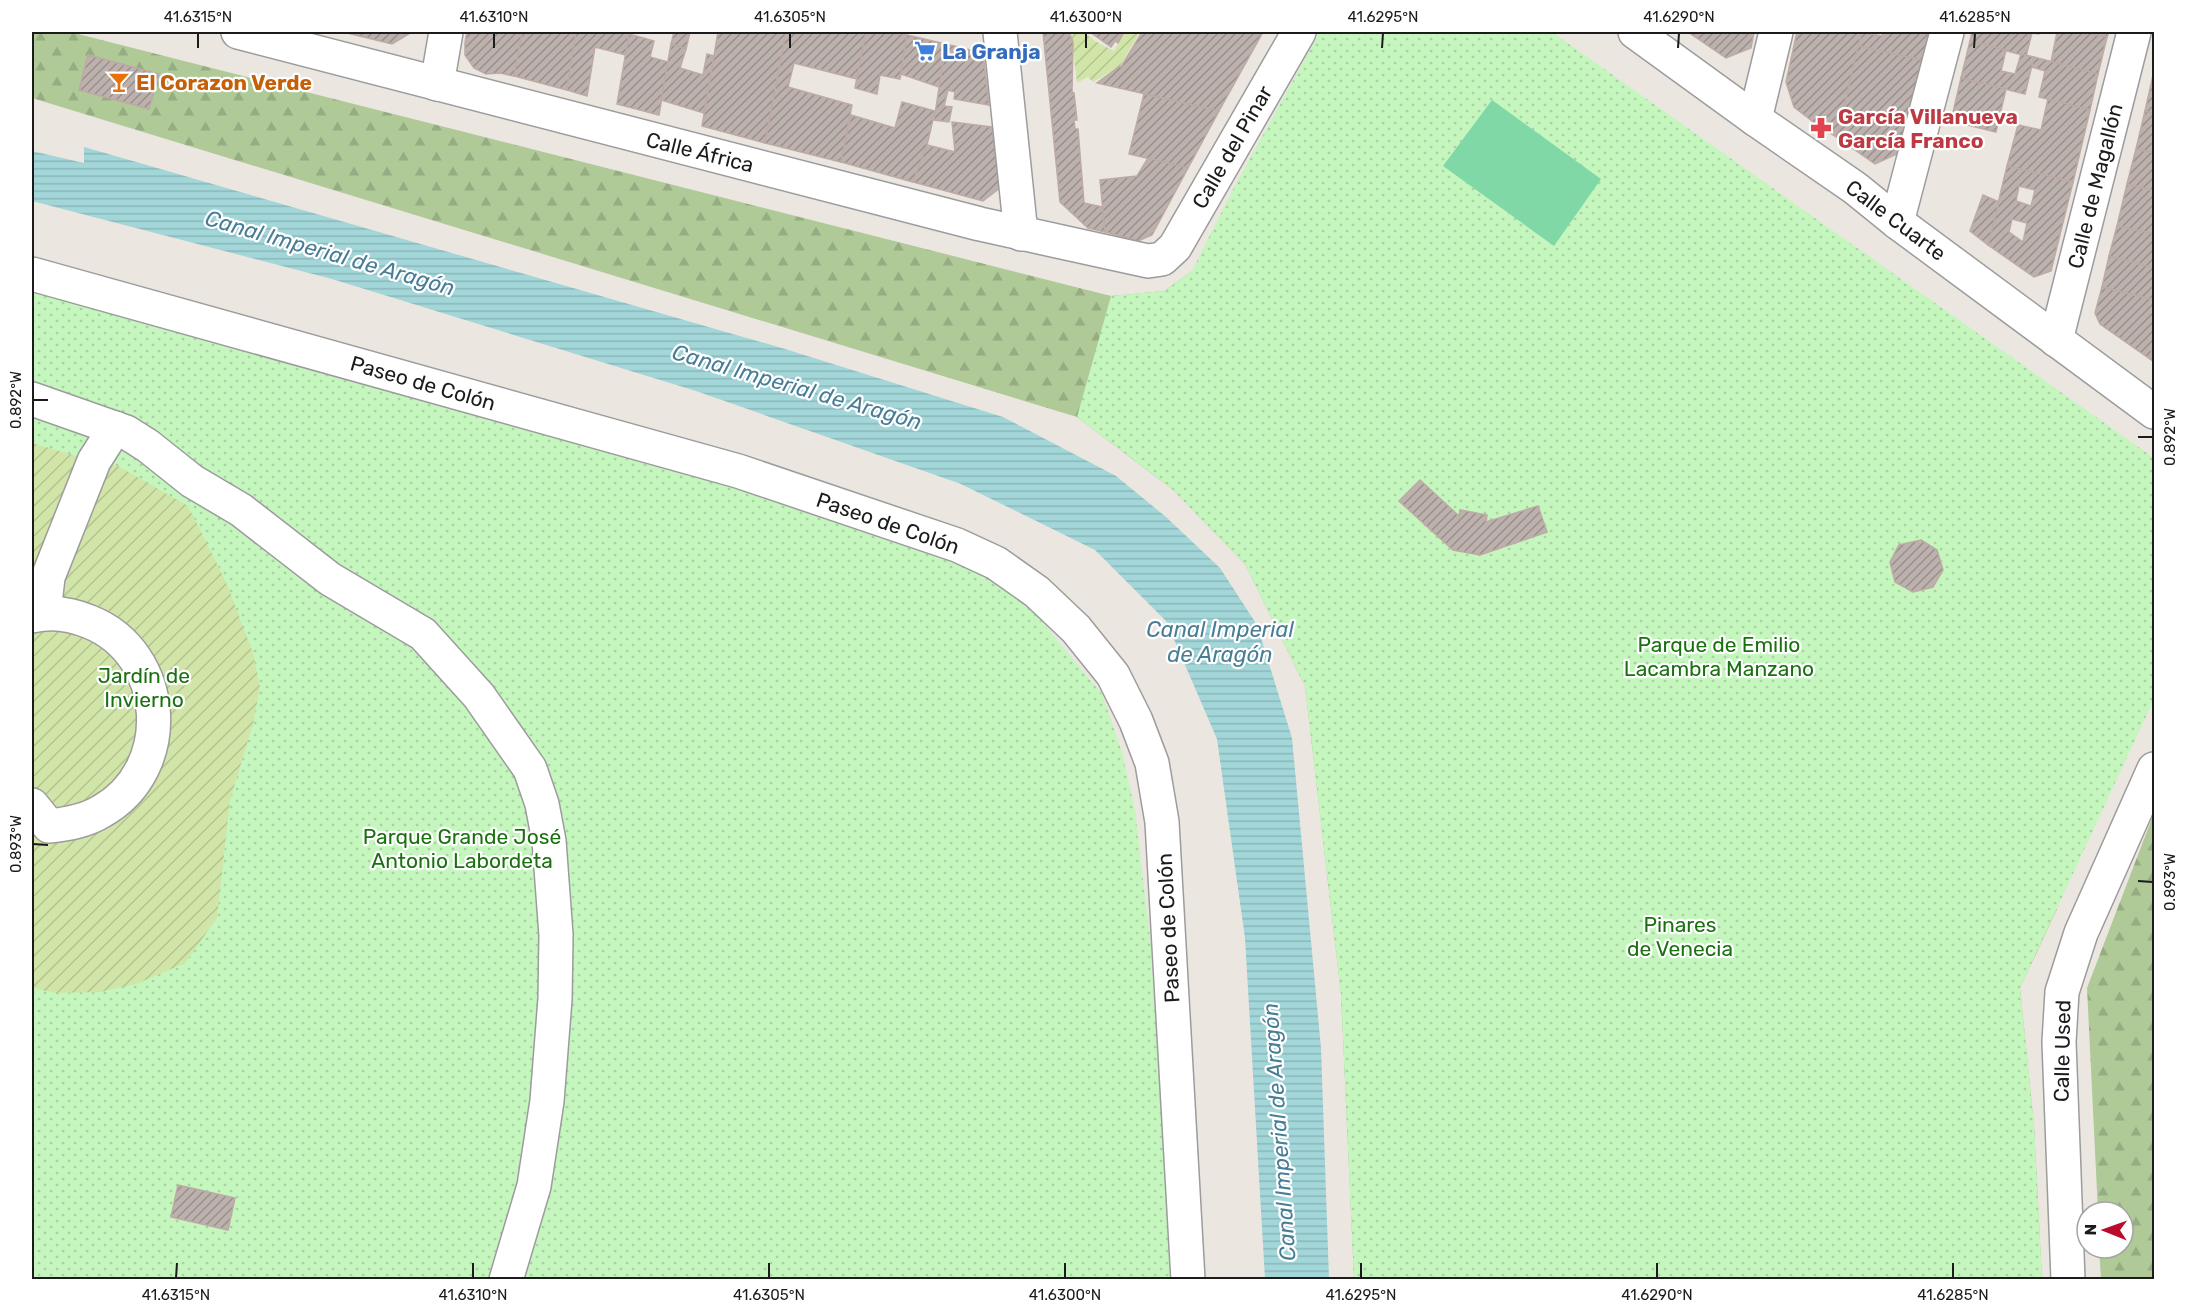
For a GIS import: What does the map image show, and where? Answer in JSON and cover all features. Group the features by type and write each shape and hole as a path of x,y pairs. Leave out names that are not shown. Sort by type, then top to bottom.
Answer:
{"street":[{"name":"Calle África","path":"238,32 1021,234 1148,261 1162,259"},
{"path":"436,84 446,32"},
{"path":"1000,32 1021,234"},
{"name":"Calle del Pinar","path":"1162,259 1174,247 1299,32"},
{"name":"Calle Cuarte","path":"1635,32 1855,188 1897,222 2154,412"},
{"path":"1755,119 1776,32"},
{"path":"1897,222 1947,32"},
{"name":"Calle de Magallón","path":"2056,340 2134,32"},
{"name":"Paseo de Colón","path":"32,274 738,471 957,545 996,563 1037,592 1076,629 1113,675 1136,721 1152,763 1161,822 1188,1280"},
{"path":"32,399 126,432 148,446 192,481 241,510 330,579 423,634 479,696 530,769 542,804 549,841 556,935 555,999 547,1101 534,1186 506,1280"},
{"path":"44,824 98,828 103,811 118,800 141,771 150,754 154,735 153,698 139,663 128,648 114,635 81,618 63,614 38,614 48,577 94,461 115,428"},
{"name":"Calle Used","path":"2068,1280 2059,1042 2062,992 2081,933 2154,769"}],"green space":[{"name":"Pinares de Venecia","path":"32,32 70,32 1111,296 1164,291 1192,271 2057,909 2020,988 2034,1125 2042,1279 1354,1279 1341,994 1305,686 1245,564 1172,489 1077,417 32,98"},
{"path":"1071,32 1083,32 1114,51 1125,32 1140,32 1120,66 1093,82 1088,77 1077,83"},
{"name":"Parque de Emilio Lacambra Manzano","path":"1320,32 1552,32 2154,458 2154,699 2020,988 2034,1125 2042,1279 1354,1279 1341,994 1305,686 1245,564 1171,488 1077,417 1111,296 1164,291 1192,271 1232,191"},
{"path":"1492,100 1601,179 1554,246 1443,166"},
{"name":"Parque Grande José Antonio Labordeta","path":"32,290 729,472 972,563 1032,610 1102,694 1122,752 1135,810 1151,947 1172,1279 32,1279"},
{"name":"Jardín de Invierno","path":"32,443 118,466 188,506 226,582 253,653 260,687 253,724 230,800 217,918 185,963 136,984 100,992 55,993 32,988"},
{"path":"2154,813 2154,1279 2101,1279 2100,1260 2135,1260 2135,1200 2097,1200 2087,988"}],"water":[{"name":"Canal Imperial de Aragón","path":"32,132 785,349 1003,417 1116,476 1166,517 1220,568 1257,625 1292,738 1321,1048 1329,1279 1265,1279 1245,938 1217,739 1166,621 1095,550 961,484 696,391 332,279 32,201"}],"pier":[{"path":"32,130 84,144 84,163 32,151"}],"building":[{"path":"343,32 412,32 392,44"},
{"path":"467,32 522,32 514,76 500,73 486,74 474,68 465,55"},
{"path":"522,32 576,32 567,90 514,76"},
{"path":"576,32 629,34 626,55 595,47 587,96 567,90"},
{"path":"674,32 690,32 686,49 671,44"},
{"path":"718,32 786,32 765,143 702,126"},
{"path":"786,32 866,32 857,79 794,63 788,87 852,105 841,162 765,143"},
{"path":"866,32 895,32 907,35 900,79 880,75 877,94 855,88"},
{"path":"1043,32 1069,32 1073,42 1072,92 1077,120 1074,120 1075,129 1078,129 1084,203 1103,207 1105,232 1088,228 1060,202"},
{"path":"1090,32 1124,32 1118,43 1115,41 1111,47"},
{"path":"1142,32 1263,32 1219,111 1097,83 1121,67"},
{"path":"1688,32 1754,32 1751,48 1726,58"},
{"path":"1797,32 1862,32 1842,117 1846,120 1835,136 1794,107 1786,82"},
{"path":"1862,32 1882,36 1883,32 1929,32 1922,60 1858,46"},
{"path":"1972,32 2040,32 2039,34 2032,33 2026,56 1970,41"},
{"path":"2057,32 2085,32 2107,37 2098,74 2051,62"},
{"path":"2085,32 2109,32 2107,37"},
{"path":"629,34 654,41 650,57 668,62 659,115 617,104"},
{"path":"907,35 946,44 939,87 901,74"},
{"path":"1970,41 2006,50 2001,71 2015,74 2021,54 2034,57 2025,94 1961,78"},
{"path":"671,44 686,49 680,68 703,75 707,54 714,56 704,113 661,100"},
{"path":"946,44 983,53 989,105 954,99 955,92 948,90 944,106 952,107 949,122 934,120"},
{"path":"1858,46 1922,60 1899,153 1875,164 1835,136 1846,120 1842,117"},
{"path":"88,55 159,74 149,109 79,90"},
{"path":"2034,57 2098,74 2090,110 2039,97 2045,71 2032,67"},
{"path":"2154,75 2154,114 2145,111"},
{"path":"1961,78 2006,89 1996,132 1951,121"},
{"path":"1144,94 1219,111 1188,168 1129,154"},
{"path":"2048,99 2090,110 2073,182 2007,166 2018,125 2041,130"},
{"path":"902,102 935,111 927,145 913,182 841,162 851,115 895,128"},
{"path":"2145,111 2154,114 2154,153 2136,149"},
{"path":"952,122 992,127 1000,188 983,201 913,182 927,145 955,152"},
{"path":"2136,149 2154,153 2154,191 2127,184"},
{"path":"1148,158 1188,168 1152,235 1138,241 1105,232 1100,180 1137,176"},
{"path":"2007,166 2073,182 2051,271 2034,277 1988,245","holes":["2019,186 2035,190 2031,206 2016,201","2012,219 2027,223 2023,242 2009,232"]},
{"path":"2127,184 2154,191 2154,234 2117,226"},
{"path":"1983,195 1999,202 1988,245 1970,231"},
{"path":"2117,226 2154,234 2154,268 2109,256"},
{"path":"2109,256 2154,268 2154,300 2102,287"},
{"path":"2102,287 2154,300 2154,341 2150,359 2100,324 2095,313"},
{"path":"2154,341 2154,362 2150,359"},
{"path":"1420,480 1459,516 1460,510 1487,515 1486,522 1538,506 1547,532 1480,555 1453,550 1399,501"},
{"path":"1921,540 1937,550 1943,570 1933,587 1913,592 1895,582 1890,562 1899,545"},
{"path":"178,1185 235,1198 228,1230 171,1217"}],"place":[{"name":"La Granja","path":"925,51"},
{"name":"El Corazon Verde","path":"119,82"},
{"name":"García Villanueva García Franco","path":"1821,128"}]}
